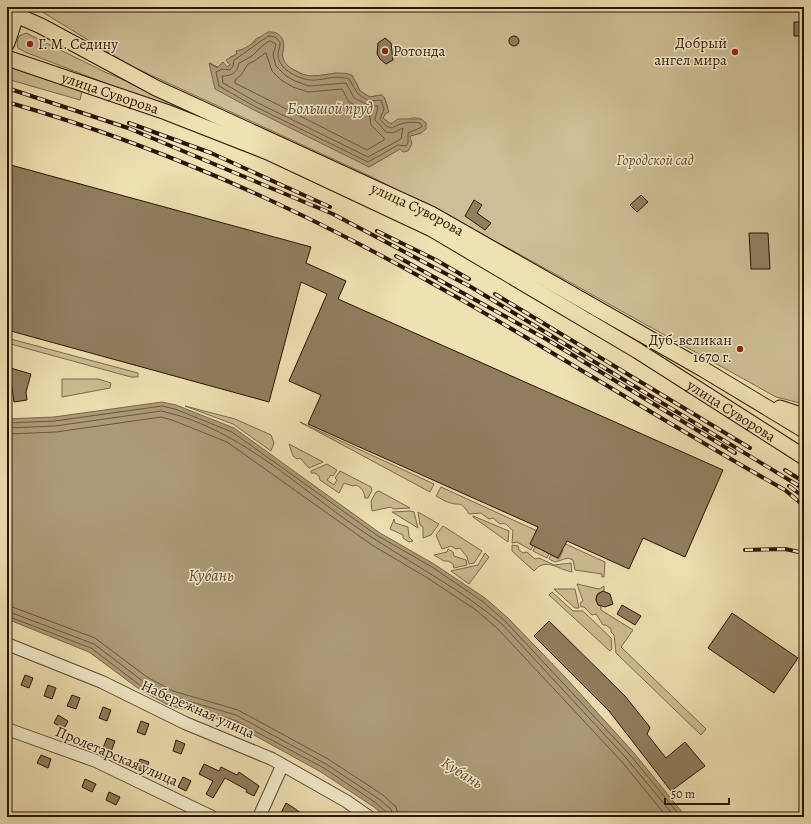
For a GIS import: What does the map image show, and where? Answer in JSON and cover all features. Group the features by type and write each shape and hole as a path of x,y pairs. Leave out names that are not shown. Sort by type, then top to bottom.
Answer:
{"main road":[{"path":"7,43 13,11"},
{"name":"улица Суворова","path":"13,11 156,88 431,214 804,430"},
{"name":"улица Суворова","path":"7,58 166,112 268,152 432,229 638,351 804,457"},
{"name":"улица Суворова","path":"638,351 699,384 804,445"},
{"path":"730,386 790,413 804,416"}],"street":[{"name":"Набережная улица","path":"7,644 102,682 185,723 272,759 346,801 369,817"},
{"name":"Пролетарская улица","path":"7,729 96,761 212,817"},
{"path":"259,817 282,766"}],"green space":[{"name":"Городской сад","path":"41,7 804,12 804,404 776,397 510,249 370,176 129,65 39,10","holes":["276,33 284,42 282,54 284,62 290,68 309,77 337,73 356,82 360,91 370,97 381,95 384,97 388,107 383,118 388,123 412,118 421,119 426,123 421,133 410,136 400,149 369,167 210,63 220,68 225,68 230,65 230,57 237,54 236,51 247,49 257,38"]},
{"path":"26,33 105,72 159,95 217,123 216,126 25,52 18,48 17,43 19,36"},
{"path":"7,65 82,91 80,100 7,79"},
{"path":"7,338 138,373 138,377 131,377 7,343"},
{"path":"62,379 98,379 111,383 110,388 62,397"},
{"path":"185,406 235,419 271,435 274,443 271,451 233,424"},
{"path":"300,422 434,484 430,492"},
{"path":"289,444 323,462 309,468 300,458 297,459 293,456"},
{"path":"327,464 337,470 333,476 331,475 327,480 334,485 337,480 335,478 340,471 371,487 372,490 368,498 365,498 360,487 356,485 353,486 344,483 339,493 320,480 319,476 315,473 311,473 311,471"},
{"path":"441,487 605,562 604,577 602,577 602,574 575,570 573,560 568,558 555,562 549,559 551,555 559,559 563,550 551,543 546,552 549,554 547,558 533,551 535,547 538,548 542,540 534,536 530,544 533,546 531,550 517,542 512,543 513,530 507,525 500,524 493,518 489,519 481,513 469,514 463,506 446,502 436,496"},
{"path":"379,491 410,508 393,509 391,507 372,511 371,501 376,492"},
{"path":"392,512 414,512 418,528"},
{"path":"418,512 439,524 431,535 423,538 423,527 420,525"},
{"path":"473,517 509,531 508,542"},
{"path":"394,519 395,523 408,527 409,537 413,541 409,542 403,538 403,535 390,529"},
{"path":"443,526 482,551 474,563 469,564 467,557 460,548 456,549 451,546 442,549 436,535"},
{"path":"512,545 518,546 519,550 523,553 527,552 535,559 539,558 554,565 571,563 572,572 547,564 538,567 534,571 512,551"},
{"path":"448,549 453,552 454,556 466,560 467,565 454,568 453,564 434,555 447,552"},
{"path":"485,553 489,557 469,584 451,571 478,565"},
{"path":"577,584 599,589 604,586 604,591 598,593 596,598 601,610 633,630 621,647 706,729 701,735 616,653 614,635 611,632 611,629 606,625 603,625 596,614 592,615 584,607 581,607 580,603 583,601"},
{"path":"554,589 575,589 579,608 575,608"},
{"path":"552,592 573,611 583,611 611,638 612,649 610,651 549,595"}],"water":[{"name":"Большой пруд","path":"268,32 277,33 280,36 284,46 282,55 283,58 293,69 310,76 337,73 352,75 360,91 370,97 381,95 384,97 389,112 386,113 383,118 391,124 398,119 421,119 426,123 426,129 421,133 410,136 412,144 408,151 403,152 400,149 369,167 215,89 209,63 217,68 223,62 227,67 230,65 226,60 237,54 236,51 249,46"},
{"name":"Кубань","path":"162,402 176,405 234,428 380,533 434,564 485,598 508,618 566,678 634,753 686,817 386,817 374,807 321,772 232,723 168,705 139,689 89,652 7,619 7,419 54,417"}],"building":[{"path":"794,22 804,22 804,36 794,36"},
{"path":"512,36 516,36 518,37 518,45 512,46 509,43 509,39"},
{"name":"Ротонда","path":"385,38 391,43 393,60 386,64 377,54 378,43"},
{"path":"7,164 311,247 306,263 346,281 338,299 723,470 685,557 643,538 629,569 567,541 558,558 530,544 538,527 308,424 321,395 289,381 327,294 301,282 269,402 7,330"},
{"path":"641,195 648,202 637,212 630,205"},
{"path":"474,200 482,205 477,213 491,223 485,230 465,216"},
{"path":"749,233 768,233 770,269 751,269"},
{"path":"7,367 31,374 26,392 27,400 14,402 11,381 7,379"},
{"path":"603,591 610,594 613,604 605,607 598,605 596,600 597,595"},
{"path":"622,605 641,616 635,625 617,614"},
{"path":"732,613 798,658 774,693 708,648"},
{"path":"549,621 625,696 649,726 650,728 647,734 666,758 685,742 705,766 671,791 609,711 534,636"},
{"path":"25,675 33,678 29,688 21,685"},
{"path":"48,685 56,688 52,699 44,696"},
{"path":"72,695 80,698 76,709 67,706"},
{"path":"103,707 111,710 107,721 99,718"},
{"path":"58,715 68,721 64,729 54,723"},
{"path":"141,721 149,724 145,735 137,732"},
{"path":"107,738 115,741 111,752 103,748"},
{"path":"176,740 185,744 181,754 173,751"},
{"path":"41,755 51,759 48,768 37,763"},
{"path":"140,759 149,762 145,772 136,769"},
{"path":"204,764 219,771 221,767 237,775 239,772 259,786 254,796 246,792 247,790 225,778 213,798 206,794 213,781 199,774"},
{"path":"183,777 191,781 186,791 178,787"},
{"path":"85,779 96,784 92,792 82,787"},
{"path":"109,792 120,797 116,805 106,800"},
{"path":"286,803 306,817 288,817 281,813"}],"railway":[{"path":"7,88 128,128 333,214 471,287 804,489"},
{"path":"7,102 152,150 223,179 356,242 419,276 541,346 785,490 804,506"},
{"path":"129,123 211,153 330,207"},
{"path":"377,231 436,260 469,279"},
{"path":"396,256 546,339 735,453"},
{"path":"495,294 750,448"},
{"path":"785,470 804,482"},
{"path":"789,486 804,497"},
{"path":"745,550 785,549 804,553"}],"place":[{"name":"Г. М. Седину","path":"30,44"},
{"name":"Ротонда","path":"385,51"},
{"name":"Добрый ангел мира","path":"735,52"},
{"name":"Дуб-великан 1670 г.","path":"740,349"}]}
